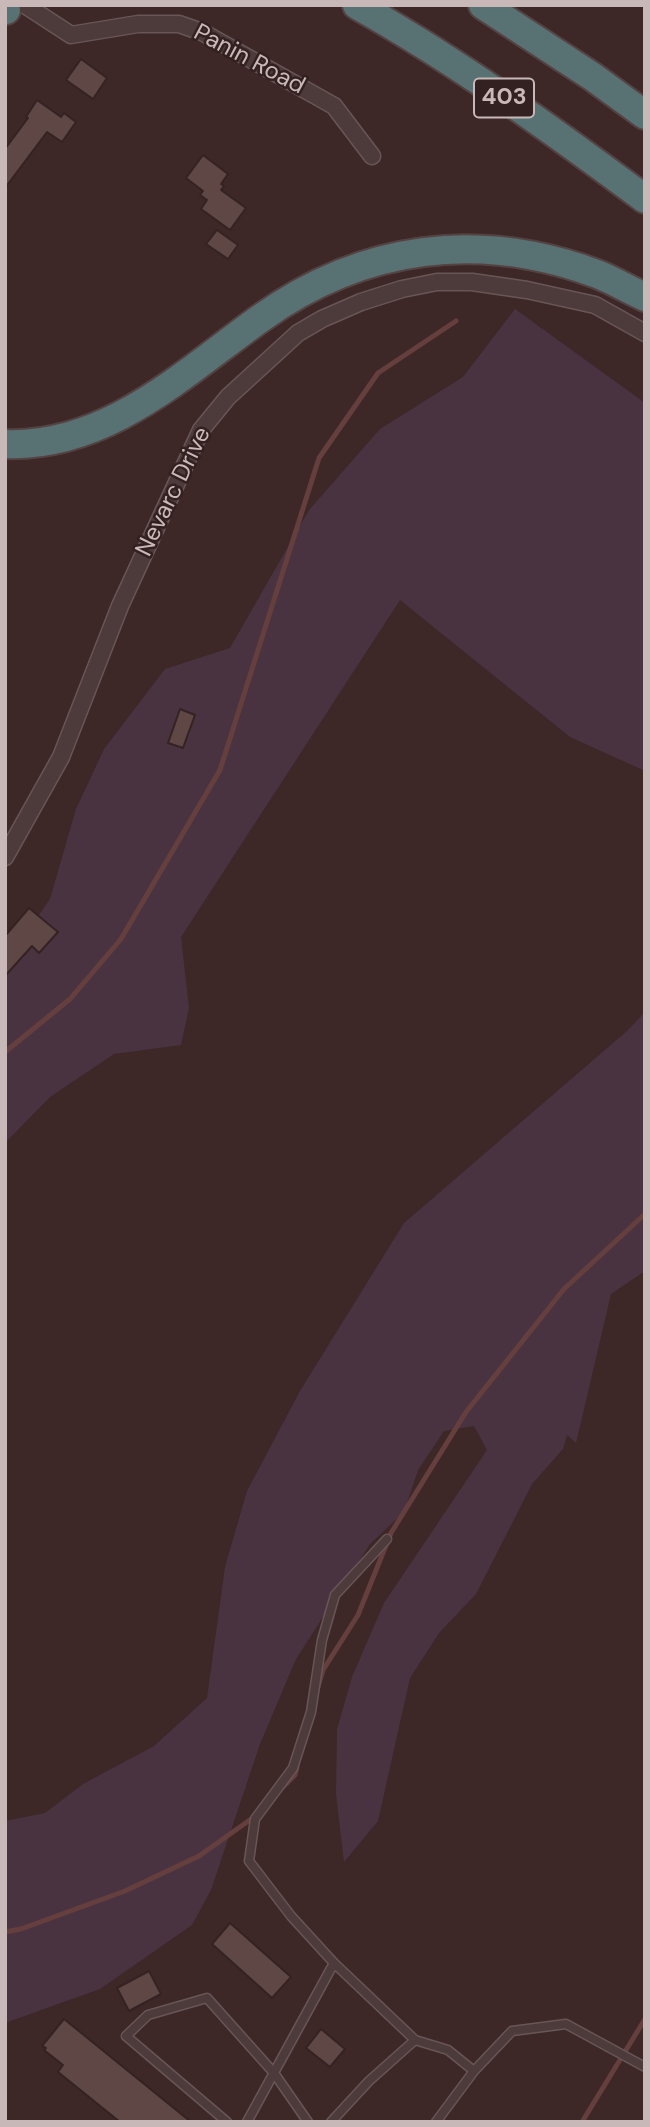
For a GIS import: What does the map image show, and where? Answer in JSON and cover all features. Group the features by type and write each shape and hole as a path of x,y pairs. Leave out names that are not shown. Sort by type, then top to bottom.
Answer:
{"highway":[{"name":"403","path":"357,5 549,128 645,199"},
{"name":"403","path":"483,5 593,77 645,115"},
{"path":"5,444 50,441 95,427 132,410 166,389 261,318 309,287 338,273 382,259 419,251 452,249 510,252 543,257 600,275 645,297"}],"street":[{"name":"Panin Road","path":"12,8 71,35 138,24 179,24 202,32 334,106 372,156"},
{"name":"Nevarc Drive","path":"5,857 61,757 120,606 201,430 228,397 298,334 361,302 436,282 472,282 527,290 595,305 645,333"}],"lane":[{"path":"387,1539 335,1595 322,1640 311,1712 293,1768 255,1819 249,1861 291,1916 334,1963 415,2040 448,2050 474,2071"},
{"path":"247,2122 334,1963"},
{"path":"227,2122 126,2036 148,2015 207,1998 274,2073 308,2122"},
{"path":"436,2122 474,2071 512,2031 566,2024 645,2067"},
{"path":"331,2122 369,2081 415,2040"}],"shaded area":[{"path":"515,309 645,403 645,771 570,737 400,600 181,937 189,1008 181,1045 114,1054 50,1097 5,1143 5,963 50,899 76,809 104,749 165,669 230,648 309,510 380,429 463,377"},
{"path":"645,1012 645,1271 611,1294 576,1443 567,1435 563,1449 532,1484 476,1594 439,1633 410,1678 378,1821 344,1862 336,1794 337,1729 352,1677 384,1603 487,1450 474,1426 444,1431 418,1470 404,1512 370,1544 296,1659 260,1744 211,1890 192,1925 100,1989 5,2023 5,1821 45,1813 83,1784 154,1746 207,1698 225,1567 247,1491 300,1391 404,1223 627,1031"}],"building":[{"path":"81,59 107,78 93,99 66,80"},
{"path":"37,100 61,117 64,113 76,122 62,142 47,132 5,188 5,149 28,118 26,117"},
{"path":"203,155 228,174 221,184 224,186 221,190 246,208 230,230 201,209 207,200 200,195 203,191 186,178"},
{"path":"217,230 238,245 228,259 206,244"},
{"path":"180,709 195,715 183,748 168,743"},
{"path":"29,908 58,932 39,953 32,946 5,976 5,936"},
{"path":"230,1923 291,1977 272,1998 212,1944"},
{"path":"149,1971 161,1994 129,2011 117,1988"},
{"path":"64,2019 191,2122 120,2122 58,2072 63,2065 42,2046"},
{"path":"321,2029 345,2049 330,2067 306,2048"}],"waterway":[{"path":"5,1052 70,999 121,939 220,770 319,458 378,373 456,321"},
{"path":"318,1687 323,1670 358,1615 391,1533 466,1412 564,1289 645,1214"},
{"path":"283,1787 295,1775 297,1767"},
{"path":"5,1932 21,1929 125,1891 199,1856 254,1817"},
{"path":"582,2122 645,2019"}]}
